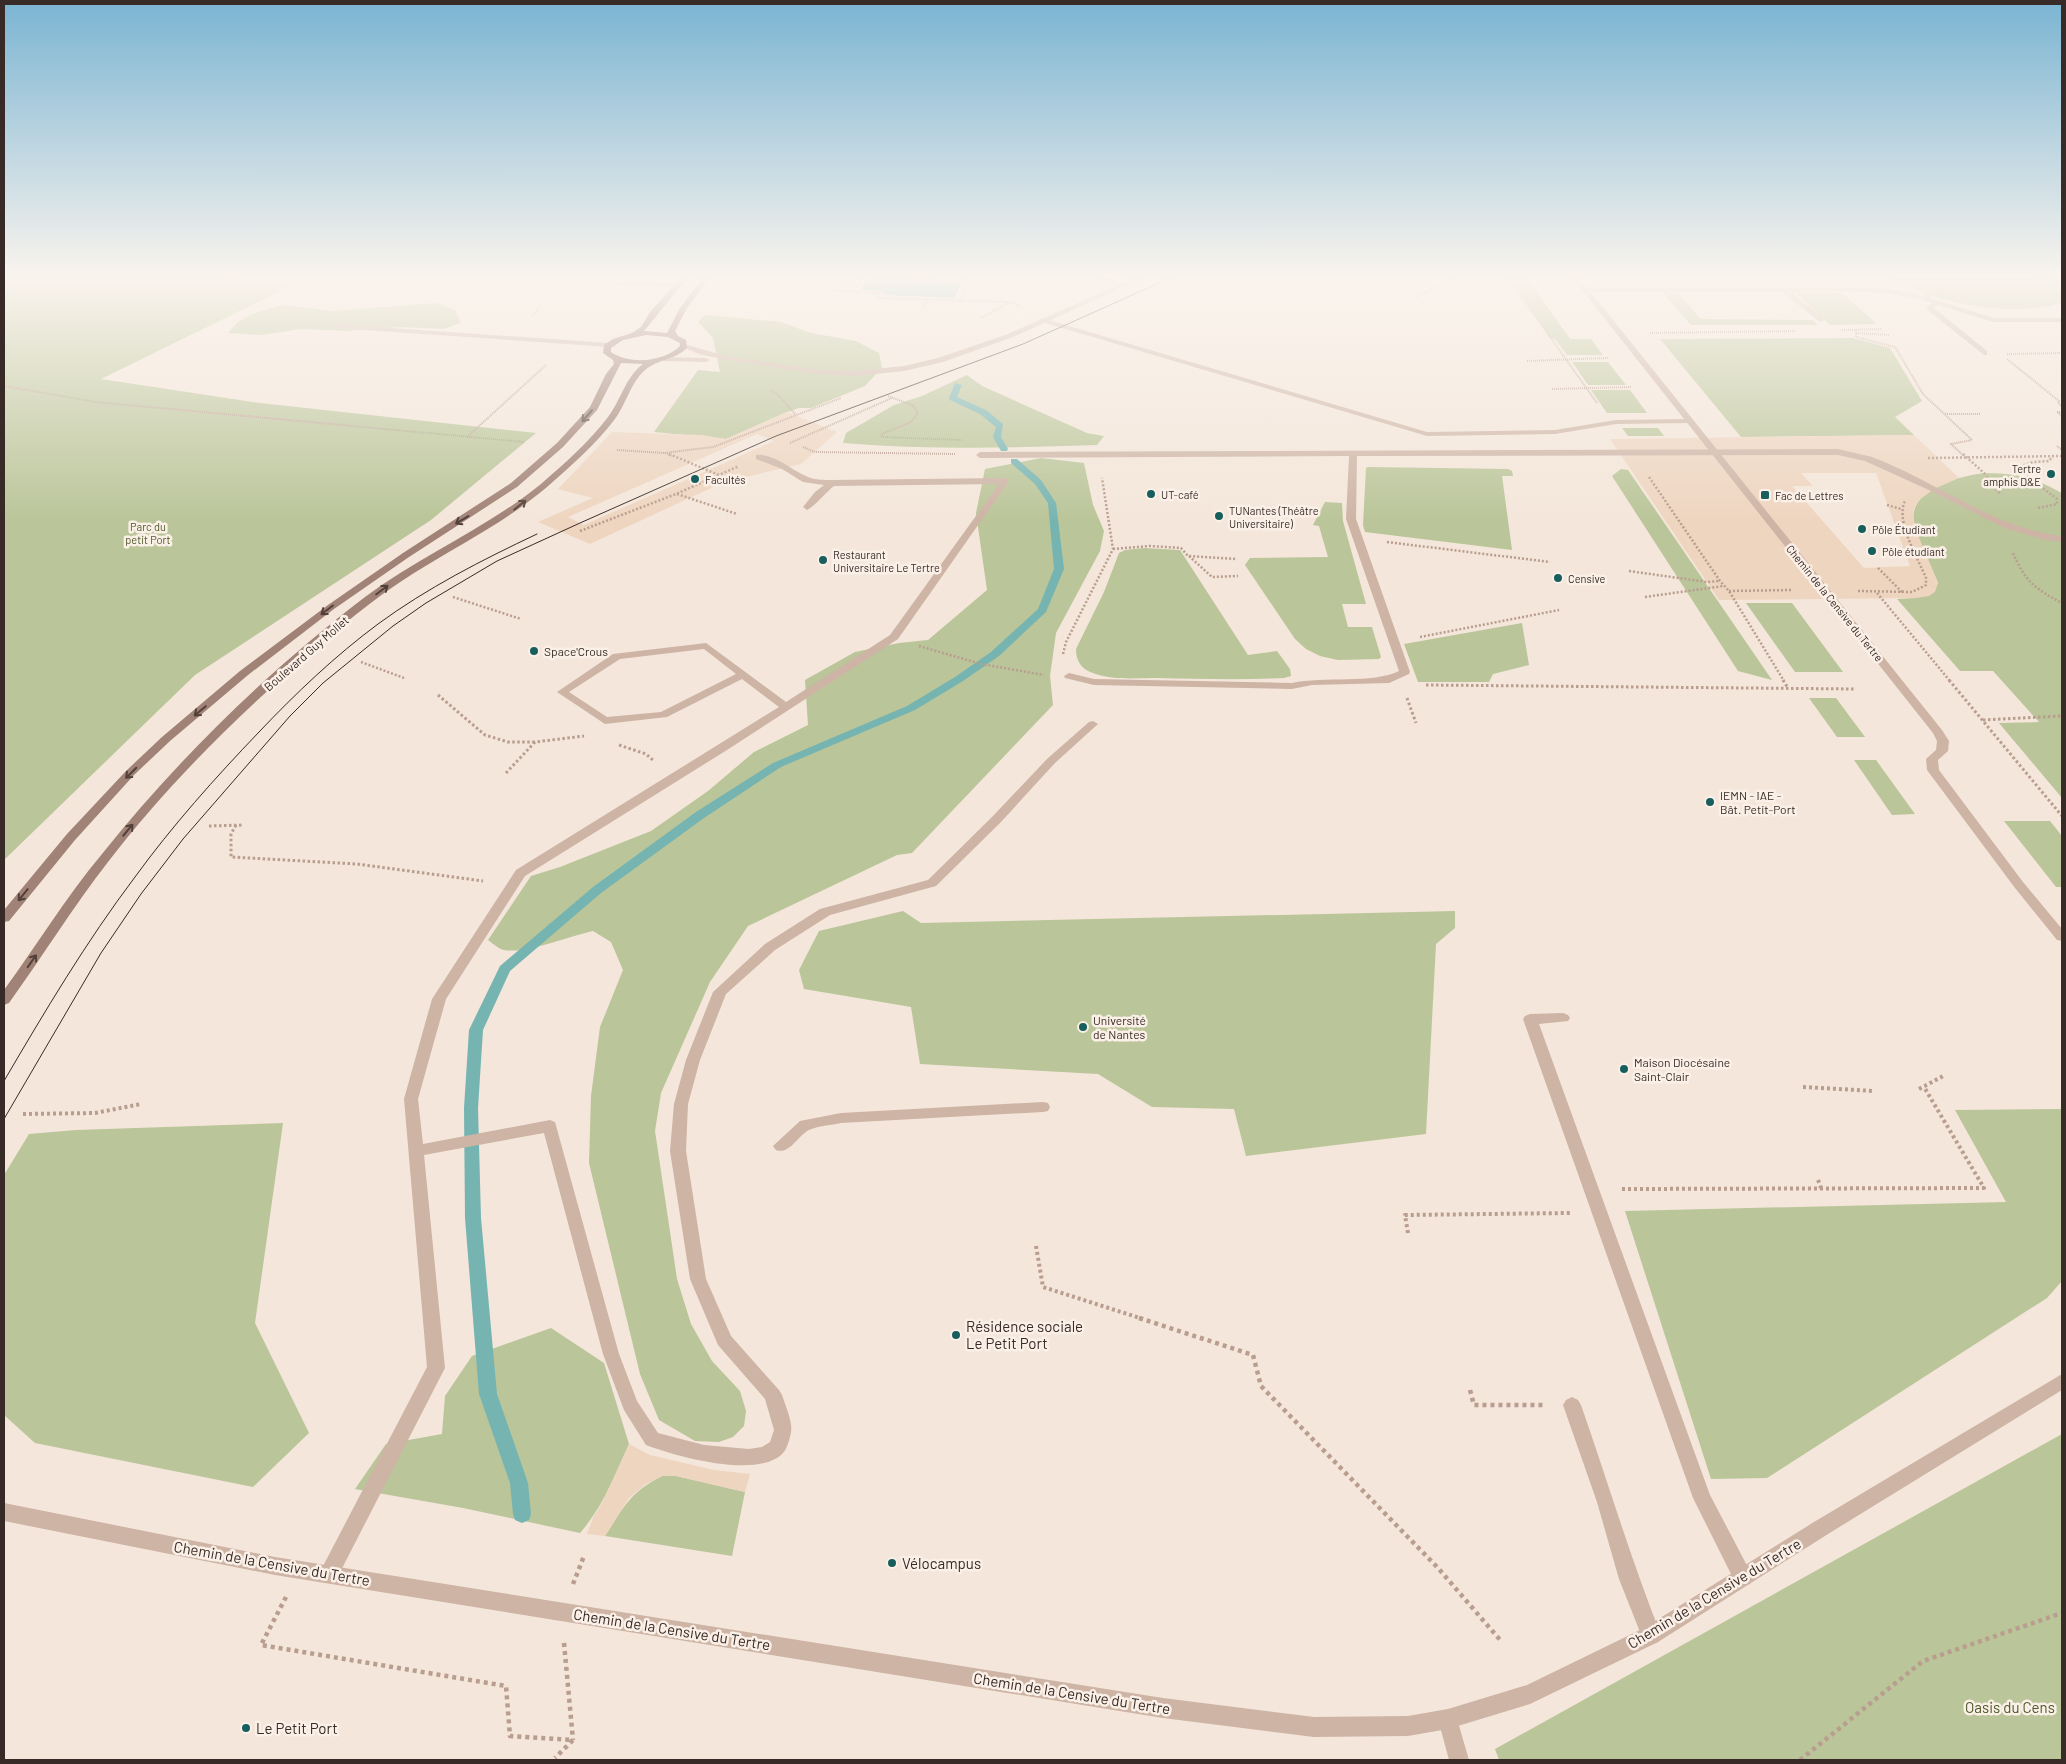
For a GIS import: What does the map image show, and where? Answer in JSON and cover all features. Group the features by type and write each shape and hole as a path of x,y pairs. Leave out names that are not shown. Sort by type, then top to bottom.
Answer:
{"main road":[{"path":"613,357 617,360 635,362 660,360"},
{"name":"Boulevard Guy Mollet","path":"4,1000 74,898 106,856 178,771 280,675 368,601 410,570 512,511 585,447 618,409 642,366 667,357"},
{"name":"Boulevard Guy Mollet","path":"4,918 71,837 124,780 193,716 331,607 406,555 502,494 560,445 594,408 610,374 618,364 617,360"}],"street":[{"path":"724,357 833,373 886,371 925,364 947,357"},
{"path":"1169,357 1426,434 1555,432 1610,423 1689,421"},
{"name":"Chemin de la Censive du Tertre","path":"1639,357 1938,732 1943,741 1942,751 1932,759 1934,770 2019,885 2062,937"},
{"path":"660,360 737,360"},
{"path":"980,455 1838,452 1868,459 1925,485 2006,526 2045,537 2062,539"},
{"path":"1069,676 1094,682 1292,686 1312,682 1389,680 1404,672 1352,519 1353,455"},
{"path":"329,1574 407,1420 436,1368 412,1099 440,999 520,873 786,707 894,637 1005,481 832,483 806,480 785,467 759,457"},
{"path":"807,507 818,494 832,483"},
{"path":"2045,537 2062,545"},
{"path":"743,674 663,715 605,721 562,692 617,656 706,646 743,674 786,707"},
{"path":"416,1151 550,1126 611,1354 630,1405 652,1439 704,1453 748,1457 766,1455 777,1447 783,1430 772,1395 724,1340 698,1279 678,1150 681,1104 690,1069 720,992 770,947 825,912 932,883 998,819 1051,761 1093,724"},
{"path":"1563,1018 1530,1019 1702,1498 1743,1577"},
{"path":"780,1146 805,1125 841,1118 1043,1107"},
{"name":"Chemin de la Censive du Tertre","path":"4,1512 300,1570 1163,1708 1314,1727 1408,1726 1448,1719 1530,1694 1651,1635 2062,1381"},
{"path":"1572,1405 1606,1502 1629,1579 1651,1635"},
{"path":"1448,1719 1459,1760"}],"path":[{"path":"467,437 554,357"},
{"path":"1901,357 1923,394 1972,440 1951,444 1984,473 2003,498"},
{"path":"2004,357 2059,401 2058,403 2062,406"},
{"path":"1566,358 1610,423"},
{"path":"1527,360 1616,358"},
{"path":"1903,361 1910,362"},
{"path":"4,386 96,402 560,445"},
{"path":"1552,389 1638,387"},
{"path":"770,390 777,394 796,415"},
{"path":"815,452 980,455 979,442 881,437 882,434 911,422 918,413 914,406 885,394"},
{"path":"585,447 664,453 713,447 846,396"},
{"path":"2062,412 2057,412 2062,416"},
{"path":"1944,414 1980,414"},
{"path":"2057,446 2062,450"},
{"path":"664,453 719,475"},
{"path":"1633,453 1720,581 1729,591 1732,599 1789,689"},
{"path":"1069,676 1062,667 1066,642 1114,549 1098,455"},
{"path":"1985,456 2062,456"},
{"path":"2034,508 2049,508 2058,504 2057,499 2027,476 2021,466 2033,462 2049,461 2054,456"},
{"path":"1729,591 1824,590 1912,592 1920,590 1926,585 1926,578 1904,526 1901,509 1912,493 1947,475 1928,458"},
{"path":"676,494 738,514"},
{"path":"1887,505 1901,509"},
{"path":"2006,526 2012,540 2012,551 2023,578 2037,590 2062,603"},
{"path":"1359,539 1550,562"},
{"path":"1114,549 1149,546 1181,548 1212,577 1238,576"},
{"path":"1188,556 1237,559"},
{"path":"1878,568 1902,592"},
{"path":"1629,571 1707,582 1720,581"},
{"path":"1644,597 1724,586"},
{"path":"1877,592 2062,816"},
{"path":"453,597 521,620"},
{"path":"1395,642 1559,610"},
{"path":"946,656 993,668 1050,676 1069,676"},
{"path":"361,662 404,678"},
{"path":"1423,685 1855,688"},
{"path":"438,695 485,735 508,742 536,742 567,736 590,736"},
{"path":"1408,702 1416,723"},
{"path":"1983,720 2062,716"},
{"path":"506,773 536,742"},
{"path":"611,743 646,754 673,778"},
{"path":"236,825 231,834 231,857 321,861 391,867 512,886"},
{"path":"209,826 244,825"},
{"path":"1919,1089 1945,1075"},
{"path":"1803,1087 1874,1091"},
{"path":"1591,1189 1984,1188 1924,1087"},
{"path":"23,1114 96,1114 141,1104"},
{"path":"1818,1180 1821,1188"},
{"path":"1408,1233 1405,1215 1600,1212"},
{"path":"1036,1246 1044,1286 1253,1355 1261,1386 1438,1568 1501,1641"},
{"path":"1470,1390 1474,1405 1572,1405"},
{"path":"300,1570 261,1645 506,1686 510,1736 573,1740"},
{"path":"555,1758 573,1740 562,1611"},
{"path":"1800,1760 1923,1661 2062,1614"}],"green space":[{"name":"Parc du petit Port","path":"4,357 145,357 101,379 260,403 536,433 431,520 195,675 4,860"},
{"path":"717,357 880,357 882,368 865,386 811,408 799,408 787,412 726,439 654,432 698,370 720,372"},
{"path":"1675,357 1896,357 1922,401 1895,417 1914,435 1741,437"},
{"path":"1572,362 1608,362 1626,385 1588,385"},
{"path":"967,375 982,386 1087,433 1104,436 1097,445 1034,447 938,448 843,443 846,433 894,405 922,396"},
{"path":"1591,390 1630,390 1647,413 1607,413"},
{"path":"1622,428 1658,428 1664,436 1628,436"},
{"path":"1041,458 1084,463 1093,505 1104,531 1100,551 1056,633 1050,676 1053,705 912,853 897,855 748,926 710,982 661,1093 655,1131 677,1279 691,1324 712,1361 740,1391 746,1411 744,1426 733,1437 719,1442 695,1441 659,1420 640,1374 589,1163 591,1096 600,1027 623,970 611,942 593,931 536,947 513,951 504,950 488,940 531,876 560,867 651,831 708,791 754,752 808,725 805,680 855,652 899,643 928,640 987,590 976,513 985,469"},
{"path":"1366,468 1508,469 1512,471 1513,476 1502,476 1512,550 1365,532 1363,525"},
{"path":"1621,469 1628,470 1772,680 1738,671 1612,476"},
{"path":"1984,473 2025,477 2062,493 2062,798 1999,723 2039,722 1993,671 1960,671 1897,599 1916,598 1938,583 1915,529 1913,516 1917,504 1924,495 1947,482"},
{"path":"1325,502 1342,503 1343,521 1366,604 1342,604 1348,627 1372,627 1381,657 1379,659 1338,660 1320,656 1306,649 1295,639 1245,565 1250,558 1328,557 1319,526 1313,525"},
{"path":"1144,548 1180,550 1248,655 1277,651 1290,669 1291,676 1252,679 1122,678 1096,674 1082,667 1076,649 1104,592 1119,553 1125,550"},
{"path":"1746,603 1792,603 1843,672 1795,672"},
{"path":"1522,623 1529,665 1493,674 1489,682 1418,682 1404,644"},
{"path":"1809,698 1836,698 1865,737 1837,737"},
{"path":"1854,760 1876,760 1915,814 1892,815"},
{"path":"2004,821 2050,821 2062,836 2062,887 2056,887"},
{"path":"903,911 921,923 1455,911 1455,928 1436,944 1426,1134 1246,1156 1234,1109 1152,1107 1098,1074 920,1064 911,1007 804,989 799,970 819,931"},
{"path":"2062,1109 2062,1281 2047,1298 1767,1478 1711,1479 1625,1211 2006,1202 1955,1110"},
{"path":"283,1123 255,1323 309,1433 253,1487 35,1443 4,1415 4,1175 29,1134 76,1130"},
{"path":"551,1328 604,1363 629,1444 602,1502 580,1533 463,1508 355,1489 386,1444 442,1434 445,1396 472,1356"},
{"name":"Oasis du Cens","path":"2062,1434 2062,1760 1499,1760 1495,1749"},
{"path":"662,1476 676,1476 745,1492 732,1556 605,1536 628,1501 642,1488"}],"shaded area":[{"path":"787,412 837,432 801,464 724,482 590,544 538,522 593,498 558,489 612,432 702,435 726,439","holes":["757,434 774,441 584,525 568,517"]},
{"path":"1914,435 1959,478 1934,489 1919,500 1913,511 1915,528 1938,583 1935,592 1929,596 1916,598 1719,600 1610,439","holes":["1801,473 1876,473 1910,566 1864,568 1792,486 1813,486"]},
{"path":"629,1444 650,1455 714,1470 750,1474 745,1492 676,1476 662,1476 646,1484 629,1498 605,1536 587,1534"}],"waterway":[{"path":"958,385 953,398 983,412 1000,426 997,437 1004,449"},
{"path":"522,1514 519,1483 488,1394 473,1218 471,1108 476,1030 505,969 597,890 700,815 777,765 911,708 959,679 995,654 1042,610 1059,569 1052,503 1038,482 1014,461"}],"tram line":[{"path":"4,1119 101,953 141,894 183,839 290,716 323,683 393,626 426,603 497,561 580,523 776,436 987,357"},
{"path":"4,1081 83,952 135,877 194,803 273,717 331,662 378,624 416,598 455,575 537,534"}],"place":[{"name":"Tertre amphis D&E","path":"2051,474"},
{"name":"Facultés","path":"695,479"},
{"name":"UT-café","path":"1151,494"},
{"name":"Fac de Lettres","path":"1765,495"},
{"name":"TUNantes (Théâtre Universitaire)","path":"1219,516"},
{"name":"Pôle Étudiant","path":"1862,529"},
{"name":"Pôle étudiant","path":"1872,551"},
{"name":"Restaurant Universitaire Le Tertre","path":"823,560"},
{"name":"Censive","path":"1558,578"},
{"name":"Space'Crous","path":"534,651"},
{"name":"IEMN - IAE - Bât. Petit-Port","path":"1710,802"},
{"name":"Université de Nantes","path":"1083,1027"},
{"name":"Maison Diocésaine Saint-Clair","path":"1624,1069"},
{"name":"Résidence sociale Le Petit Port","path":"956,1335"},
{"name":"Vélocampus","path":"892,1563"},
{"name":"Le Petit Port","path":"246,1728"}]}
